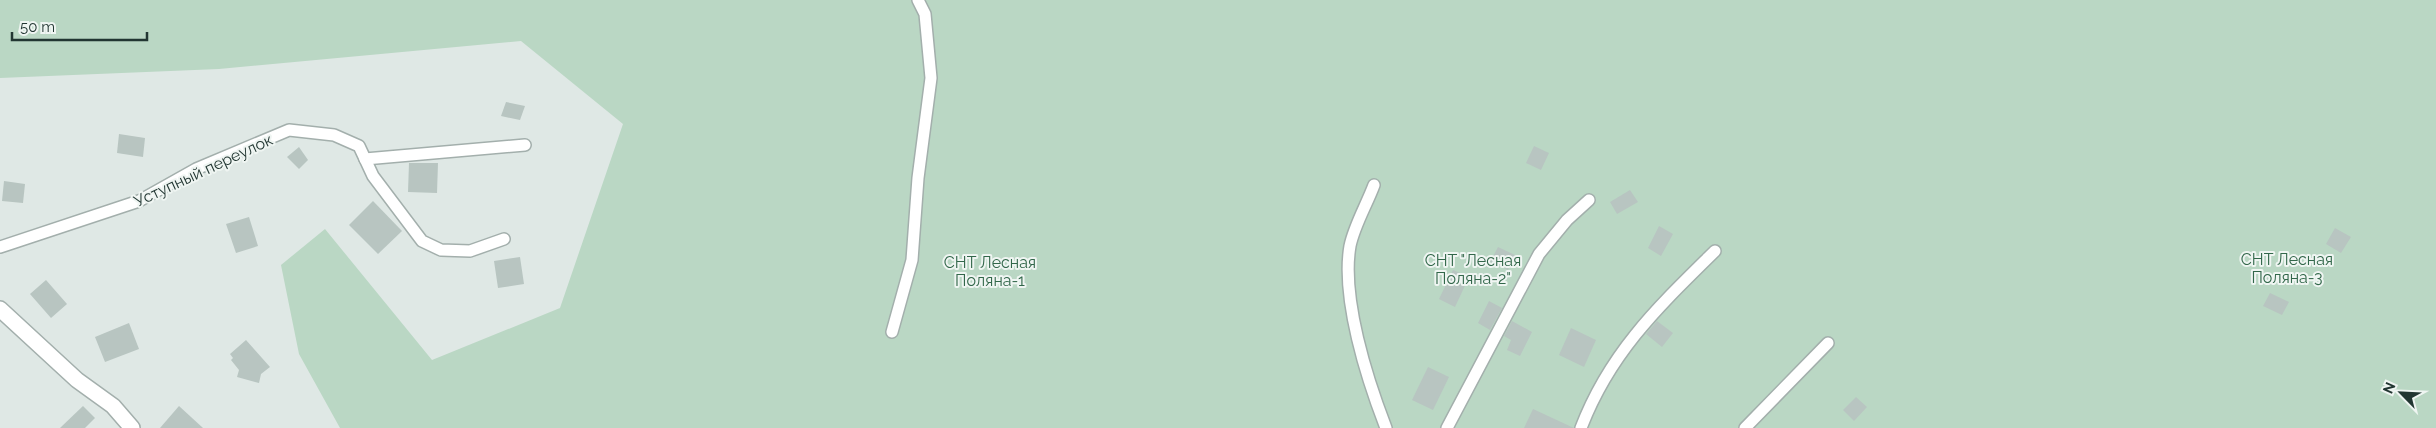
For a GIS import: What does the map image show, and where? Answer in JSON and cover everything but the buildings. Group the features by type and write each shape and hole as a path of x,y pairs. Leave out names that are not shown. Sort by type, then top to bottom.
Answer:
{"street":[{"path":"0,309 77,380 113,406 132,428"}],"lane":[{"path":"892,332 912,260 918,178 931,78 925,14 918,0"},
{"name":"Уступный переулок","path":"0,247 139,201 196,169 289,130 334,135 359,146 373,176 422,241 442,250 470,251 504,239"},
{"path":"365,159 525,145"},
{"path":"1374,185 1350,244 1347,285 1370,386 1386,428"},
{"path":"1447,428 1539,254 1567,220 1589,200"},
{"path":"1581,428 1615,359 1652,312 1715,251"},
{"path":"1745,428 1828,343"}],"green space":[{"path":"0,0 2436,0 2436,428 340,428 299,354 281,265 325,229 432,360 560,308 623,124 521,41 219,69 0,78"}],"park label":[{"name":"СНТ Лесная Поляна-3","path":"2287,268"},
{"name":"СНТ \"Лесная Поляна-2\"","path":"1473,269"},
{"name":"СНТ Лесная Поляна-1","path":"990,271"}]}
